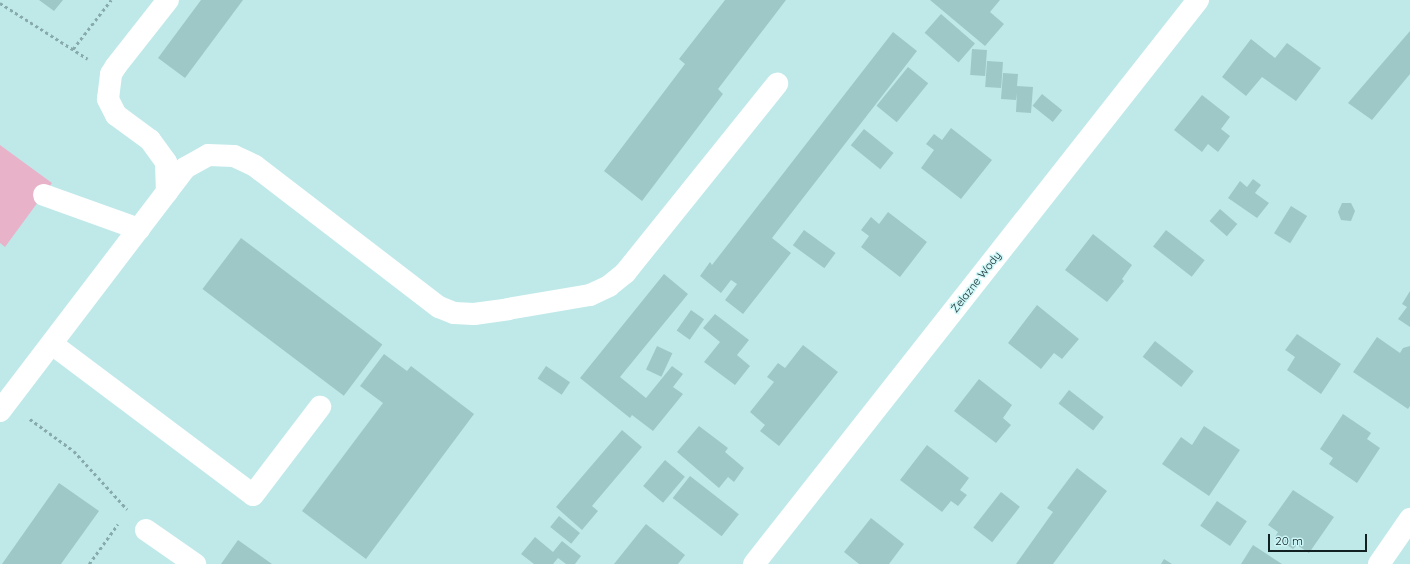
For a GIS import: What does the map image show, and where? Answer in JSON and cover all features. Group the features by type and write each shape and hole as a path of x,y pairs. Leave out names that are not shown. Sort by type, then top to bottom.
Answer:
{"street":[{"path":"167,192 166,162 150,140 116,115 108,99 111,74 168,0"},
{"name":"Żelazne Wody","path":"754,564 1198,0"},
{"path":"3,407 185,168 208,155 234,156 255,166 439,307 454,313 474,314 590,294 609,286 625,273 645,249 777,84"},
{"path":"44,195 139,229"},
{"path":"52,344 253,495 320,407"},
{"path":"1379,564 1410,519"},
{"path":"146,530 195,564"}],"path":[{"path":"0,3 73,49 110,0"},
{"path":"3,407 74,451 146,530"},
{"path":"89,564 128,510"}],"shaded area":[{"path":"0,145 52,183 5,247 0,243"}],"building":[{"path":"39,0 63,0 54,11"},
{"path":"201,0 243,0 185,78 158,58"},
{"path":"725,0 786,0 718,89 723,94 642,201 604,171 685,64 679,59"},
{"path":"930,0 1000,0 990,12 1004,24 985,46"},
{"path":"941,14 975,44 959,62 925,33"},
{"path":"1410,31 1410,74 1372,120 1348,103"},
{"path":"893,32 917,51 772,238 791,253 743,314 725,300 737,284 731,280 721,293 700,276 710,262 712,265"},
{"path":"1251,39 1275,58 1287,43 1321,68 1296,101 1262,77 1246,96 1222,77"},
{"path":"972,49 987,50 985,76 970,75"},
{"path":"987,61 1003,62 1001,88 985,87"},
{"path":"908,67 928,83 897,122 877,106"},
{"path":"1003,73 1018,74 1017,86 1033,87 1031,113 1016,112 1017,93 1016,100 1001,99"},
{"path":"1042,94 1062,110 1053,122 1033,106"},
{"path":"1202,95 1230,117 1221,129 1230,136 1218,152 1208,144 1202,152 1174,130"},
{"path":"951,128 992,160 961,199 921,168 934,150 926,144 934,134 942,140"},
{"path":"864,129 894,153 880,169 851,145"},
{"path":"1253,179 1261,185 1255,193 1269,203 1257,218 1228,198 1240,181 1247,187"},
{"path":"1342,203 1351,203 1355,211 1351,221 1341,220 1338,212"},
{"path":"1291,206 1307,216 1290,243 1274,233"},
{"path":"1220,209 1237,224 1227,236 1210,221"},
{"path":"888,212 927,242 900,277 861,247 869,236 861,230 871,217 879,224"},
{"path":"804,230 836,253 824,268 793,245"},
{"path":"1166,230 1205,260 1192,277 1153,247"},
{"path":"1093,234 1132,265 1122,279 1124,281 1107,302 1065,270"},
{"path":"241,238 382,345 344,396 202,289"},
{"path":"664,274 688,294 620,377 646,398 672,366 683,374 673,387 683,394 653,431 632,415 630,418 580,378"},
{"path":"1410,291 1410,327 1398,319 1407,307 1402,304"},
{"path":"1037,305 1079,339 1062,359 1054,353 1041,369 1008,343"},
{"path":"691,310 704,319 690,340 677,330"},
{"path":"715,314 749,340 737,355 750,366 735,385 704,362 720,342 703,328"},
{"path":"1297,334 1341,364 1321,394 1287,370 1295,357 1285,350"},
{"path":"1377,337 1400,353 1403,348 1410,346 1410,406 1408,409 1353,372"},
{"path":"1155,341 1194,371 1181,387 1143,357"},
{"path":"803,345 838,372 779,446 760,431 765,425 750,412 774,382 767,377 778,363 785,368"},
{"path":"657,346 672,353 661,377 646,370"},
{"path":"384,354 407,371 411,366 474,414 366,559 302,511 383,403 360,386"},
{"path":"546,366 570,382 562,395 538,378"},
{"path":"979,379 1012,405 1003,418 1011,425 996,443 954,411"},
{"path":"1069,390 1104,417 1093,430 1059,403"},
{"path":"1343,414 1371,433 1367,439 1380,448 1357,483 1329,464 1333,458 1320,449"},
{"path":"699,426 728,448 725,452 744,468 734,482 728,477 719,488 677,452"},
{"path":"1204,426 1240,450 1209,496 1162,464 1181,437 1192,445"},
{"path":"622,430 642,447 592,506 598,511 582,530 556,507"},
{"path":"927,445 969,478 960,490 967,495 958,506 951,501 942,512 900,480"},
{"path":"665,460 685,477 663,503 643,486"},
{"path":"1077,468 1107,491 1053,564 1016,564 1053,512 1047,508"},
{"path":"690,476 739,514 722,536 673,498"},
{"path":"59,483 99,511 61,564 2,564"},
{"path":"1293,490 1334,517 1309,553 1297,545 1293,549 1275,537 1278,532 1268,525"},
{"path":"1001,492 1020,507 992,542 973,527"},
{"path":"1217,501 1247,521 1230,546 1200,526"},
{"path":"559,516 580,533 571,544 550,527"},
{"path":"871,518 904,544 889,564 859,564 844,552"},
{"path":"646,524 685,555 678,564 614,564"},
{"path":"535,537 553,552 562,541 581,556 575,564 566,564 558,558 553,564 534,564 521,554"},
{"path":"238,540 272,564 221,564"},
{"path":"1253,545 1282,564 1241,564"},
{"path":"1164,559 1172,564 1161,564"}]}
